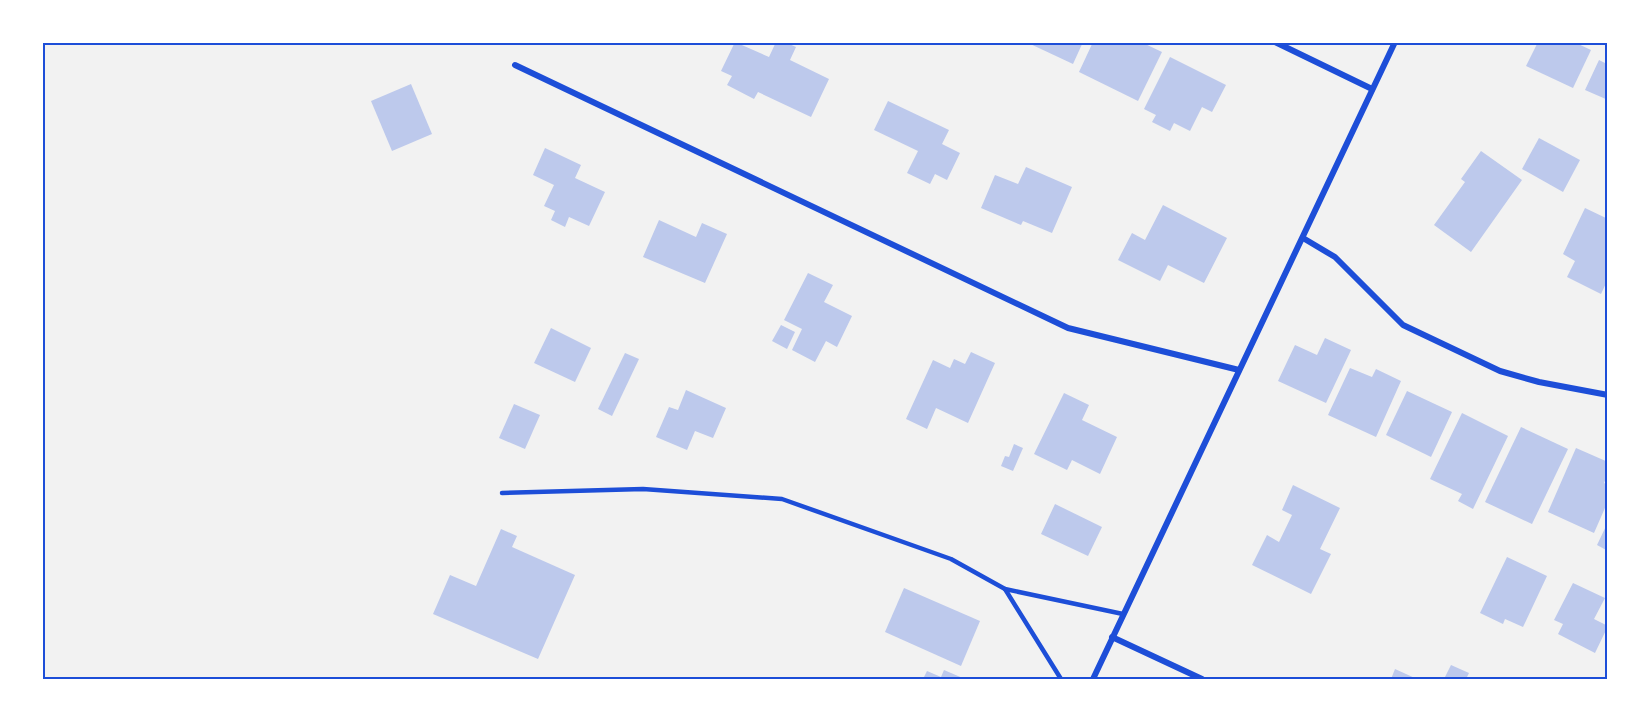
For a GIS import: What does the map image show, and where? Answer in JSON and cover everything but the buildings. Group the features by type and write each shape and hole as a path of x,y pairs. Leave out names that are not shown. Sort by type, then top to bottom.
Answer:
{"street":[{"path":"1275,42 1372,89"},
{"path":"1093,679 1395,42"},
{"path":"515,65 1068,328 1239,370"},
{"path":"1303,238 1335,257 1404,325 1500,371 1539,382 1608,395"},
{"path":"1112,637 1202,679"}],"lane":[{"path":"502,493 644,489 782,499 951,559 1005,589 1123,614"},
{"path":"1005,589 1061,679"}]}
